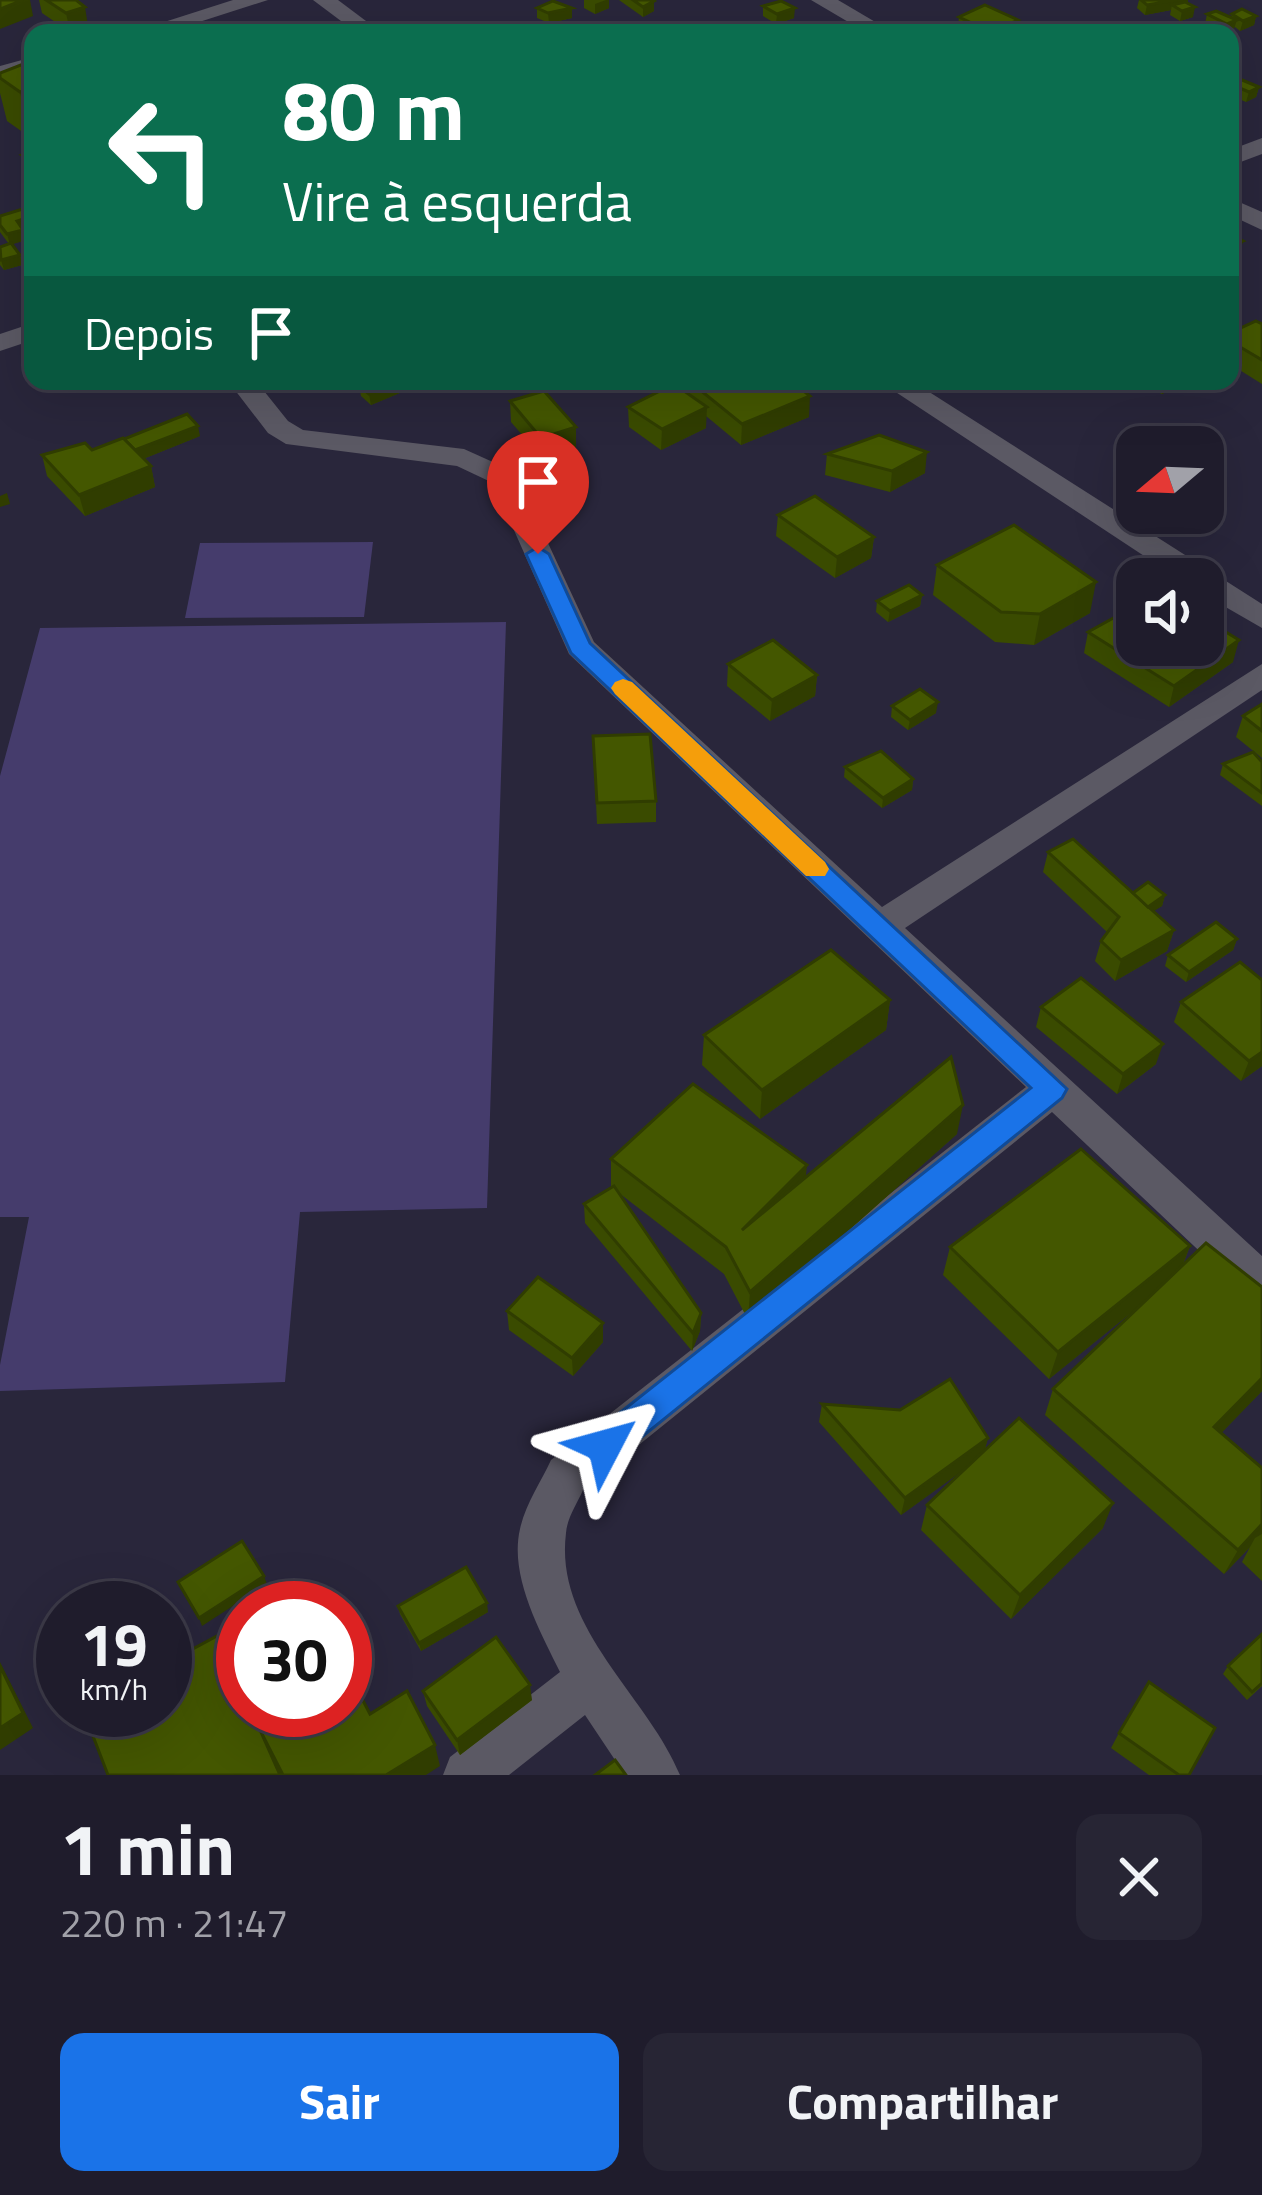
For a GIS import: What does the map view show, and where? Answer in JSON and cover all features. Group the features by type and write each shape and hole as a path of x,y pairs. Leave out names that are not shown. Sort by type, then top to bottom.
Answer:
{"street":[{"path":"173,24 257,0"},
{"path":"324,0 358,24"},
{"path":"822,0 867,24"},
{"path":"249,390 278,427 296,438 464,458 505,478 580,647 1262,1283"},
{"path":"906,390 1168,558"},
{"path":"1224,594 1262,618"},
{"path":"878,928 1262,675"},
{"path":"655,1775 588,1681 550,1591 542,1534 568,1475 1052,1089"},
{"path":"468,1775 588,1681"}],"shaded area":[{"path":"373,542 364,617 185,618 200,543"},
{"path":"506,622 487,1208 300,1212 285,1382 0,1391 0,1365 29,1217 0,1217 0,776 40,628"}],"building":[{"path":"0,0 23,0 0,9"},
{"path":"46,0 76,0 85,7 66,13"},
{"path":"553,1 572,8 548,13 537,8"},
{"path":"781,1 795,8 777,14 763,6"},
{"path":"1185,2 1195,7 1182,11 1172,5"},
{"path":"985,5 1018,20 974,24 959,17"},
{"path":"1242,9 1256,16 1243,21 1232,14"},
{"path":"1216,11 1237,20 1227,24 1207,14"},
{"path":"24,64 24,90 0,78 0,73"},
{"path":"1239,79 1259,87 1249,92 1239,88"},
{"path":"24,209 24,219 17,221 23,230 7,234 0,216"},
{"path":"11,243 20,255 1,260 0,247"},
{"path":"1256,321 1262,324 1262,360 1239,346 1239,329"},
{"path":"662,390 683,390 707,407 662,429 628,407"},
{"path":"700,390 802,390 810,396 742,424"},
{"path":"544,391 576,427 541,438 510,401"},
{"path":"187,414 198,426 135,450 124,439"},
{"path":"879,435 927,452 892,471 827,454"},
{"path":"123,438 151,466 79,495 42,455 85,443 92,450"},
{"path":"815,496 874,537 837,557 778,515"},
{"path":"1014,525 1096,582 1040,614 1001,612 937,565"},
{"path":"909,585 922,595 890,611 877,601"},
{"path":"1116,617 1116,650 1088,632"},
{"path":"1224,631 1239,640 1224,651"},
{"path":"773,640 817,675 772,700 728,664"},
{"path":"1142,666 1202,666 1174,686"},
{"path":"920,689 938,702 910,720 892,706"},
{"path":"1262,704 1262,731 1243,716"},
{"path":"650,734 656,801 597,803 593,736"},
{"path":"881,751 913,779 883,798 845,767"},
{"path":"1253,752 1262,762 1262,793 1223,764"},
{"path":"1073,839 1174,930 1121,960 1101,941 1119,917 1048,852"},
{"path":"1148,882 1165,895 1148,907 1133,893"},
{"path":"1216,922 1237,939 1189,972 1168,955"},
{"path":"831,950 890,1000 762,1090 704,1035"},
{"path":"1240,962 1262,980 1262,1052 1249,1061 1181,1002"},
{"path":"1081,978 1163,1044 1123,1074 1041,1007"},
{"path":"951,1057 963,1105 750,1292 726,1247 611,1159 693,1084 807,1165 742,1230"},
{"path":"1081,1149 1190,1246 1058,1352 950,1247"},
{"path":"614,1186 701,1313 693,1333 584,1204"},
{"path":"1206,1243 1262,1287 1262,1378 1214,1427 1262,1468 1262,1524 1238,1550 1053,1389"},
{"path":"538,1277 603,1323 572,1358 507,1311"},
{"path":"950,1379 988,1438 905,1498 822,1404 900,1410"},
{"path":"1019,1418 1113,1503 1020,1595 927,1505"},
{"path":"242,1541 264,1576 256,1581 216,1581 216,1607 199,1618 192,1606 192,1581 180,1581"},
{"path":"466,1567 487,1603 419,1643 398,1606"},
{"path":"1262,1634 1262,1683 1252,1692 1228,1666"},
{"path":"216,1637 216,1737 263,1737 280,1775 108,1775 93,1737 192,1737 192,1649"},
{"path":"496,1637 530,1685 457,1740 423,1691"},
{"path":"0,1666 23,1713 0,1728"},
{"path":"1149,1682 1215,1728 1189,1775 1179,1775 1119,1733"},
{"path":"407,1691 435,1745 386,1775 283,1775 264,1737 372,1737 372,1713"},
{"path":"615,1760 626,1775 595,1775"}],"slow traffic":[{"path":"623,688 816,869"}],"route":[{"path":"538,554 580,647 1052,1089 605,1446"}]}
